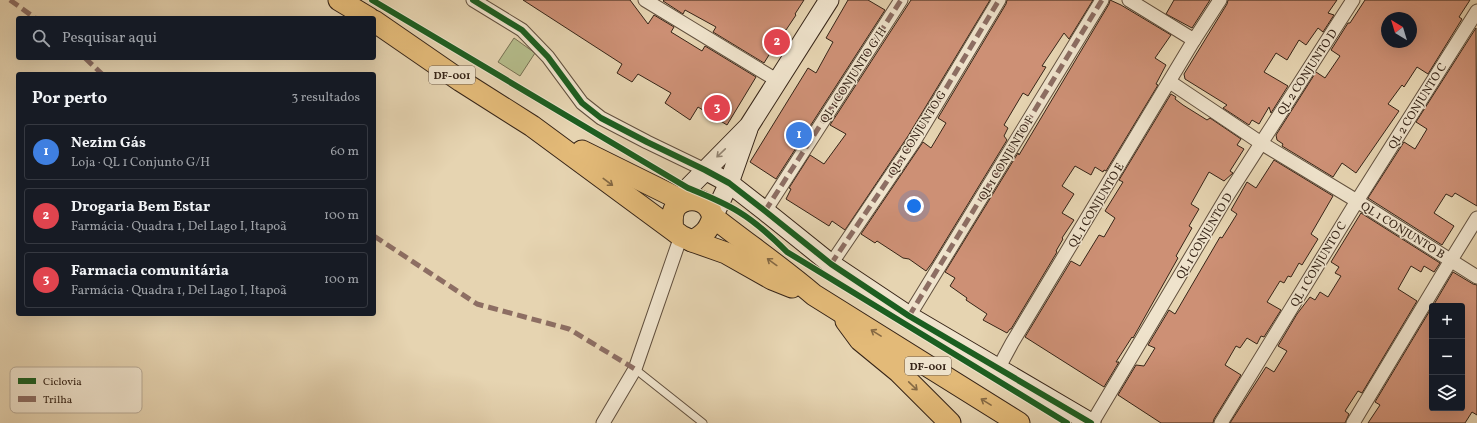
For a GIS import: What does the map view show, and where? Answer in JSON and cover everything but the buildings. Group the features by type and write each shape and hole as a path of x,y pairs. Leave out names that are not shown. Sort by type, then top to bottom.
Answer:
{"main road":[{"path":"340,0 366,16"},
{"name":"DF-001","path":"376,22 532,126 682,236 726,254 772,279 814,295"},
{"name":"DF-001","path":"532,126 683,201 692,200 701,202 708,207 713,217 739,238 788,273 814,295 1019,423"},
{"path":"683,201 675,208 672,219 682,236 701,237 707,231 713,217"},
{"path":"837,309 860,340 899,372 950,423"}],"street":[{"path":"473,0 522,30 548,57 582,103 601,118 729,183 831,264 909,316 1091,423"},
{"path":"645,0 778,81"},
{"path":"683,201 688,188 749,126 829,0"},
{"name":"QL 1 CONJUNTO G/H","path":"765,211 902,0"},
{"name":"QL 1 CONJUNTO G","path":"831,264 915,140 999,0"},
{"name":"QL 1 CONJUNTO F","path":"909,316 1102,0"},
{"path":"1129,0 1194,40"},
{"name":"QL 1 CONJUNTO E","path":"998,369 1012,343 1194,40 1220,0"},
{"name":"QL 2 CONJUNTO D","path":"1261,143 1353,0"},
{"name":"QL 2 CONJUNTO C","path":"1357,201 1477,11"},
{"path":"1170,82 1261,143 1357,201"},
{"path":"713,217 729,183 749,126"},
{"name":"QL 1 CONJUNTO D","path":"1091,423 1226,198 1261,143"},
{"name":"QL 1 CONJUNTO B","path":"1353,423 1451,260 1357,201"},
{"name":"QL 1 CONJUNTO C","path":"1221,423 1357,201"},
{"path":"1477,218 1451,260 1477,277"},
{"path":"603,423 635,369 682,236"}],"lane":[{"path":"635,369 703,423"}],"green space":[{"path":"514,38 535,53 520,76 498,62"}],"marked path":[{"path":"10,0 32,16"},
{"path":"765,211 901,0"},
{"path":"831,264 915,140 999,0"},
{"path":"909,316 1102,0"},
{"path":"87,60 100,72"},
{"path":"376,237 477,304 569,329 635,369"}],"cycle path":[{"path":"372,0 688,188 739,212 764,230 787,252 1067,423"},
{"path":"473,0 522,30 548,57 582,103 601,118 729,183 831,264 909,316 1091,423"}],"place":[{"name":"Drogaria Bem Estar","path":"777,42"},
{"name":"Farmacia comunitária","path":"717,108"},
{"name":"Nezim Gás","path":"799,135"}]}
